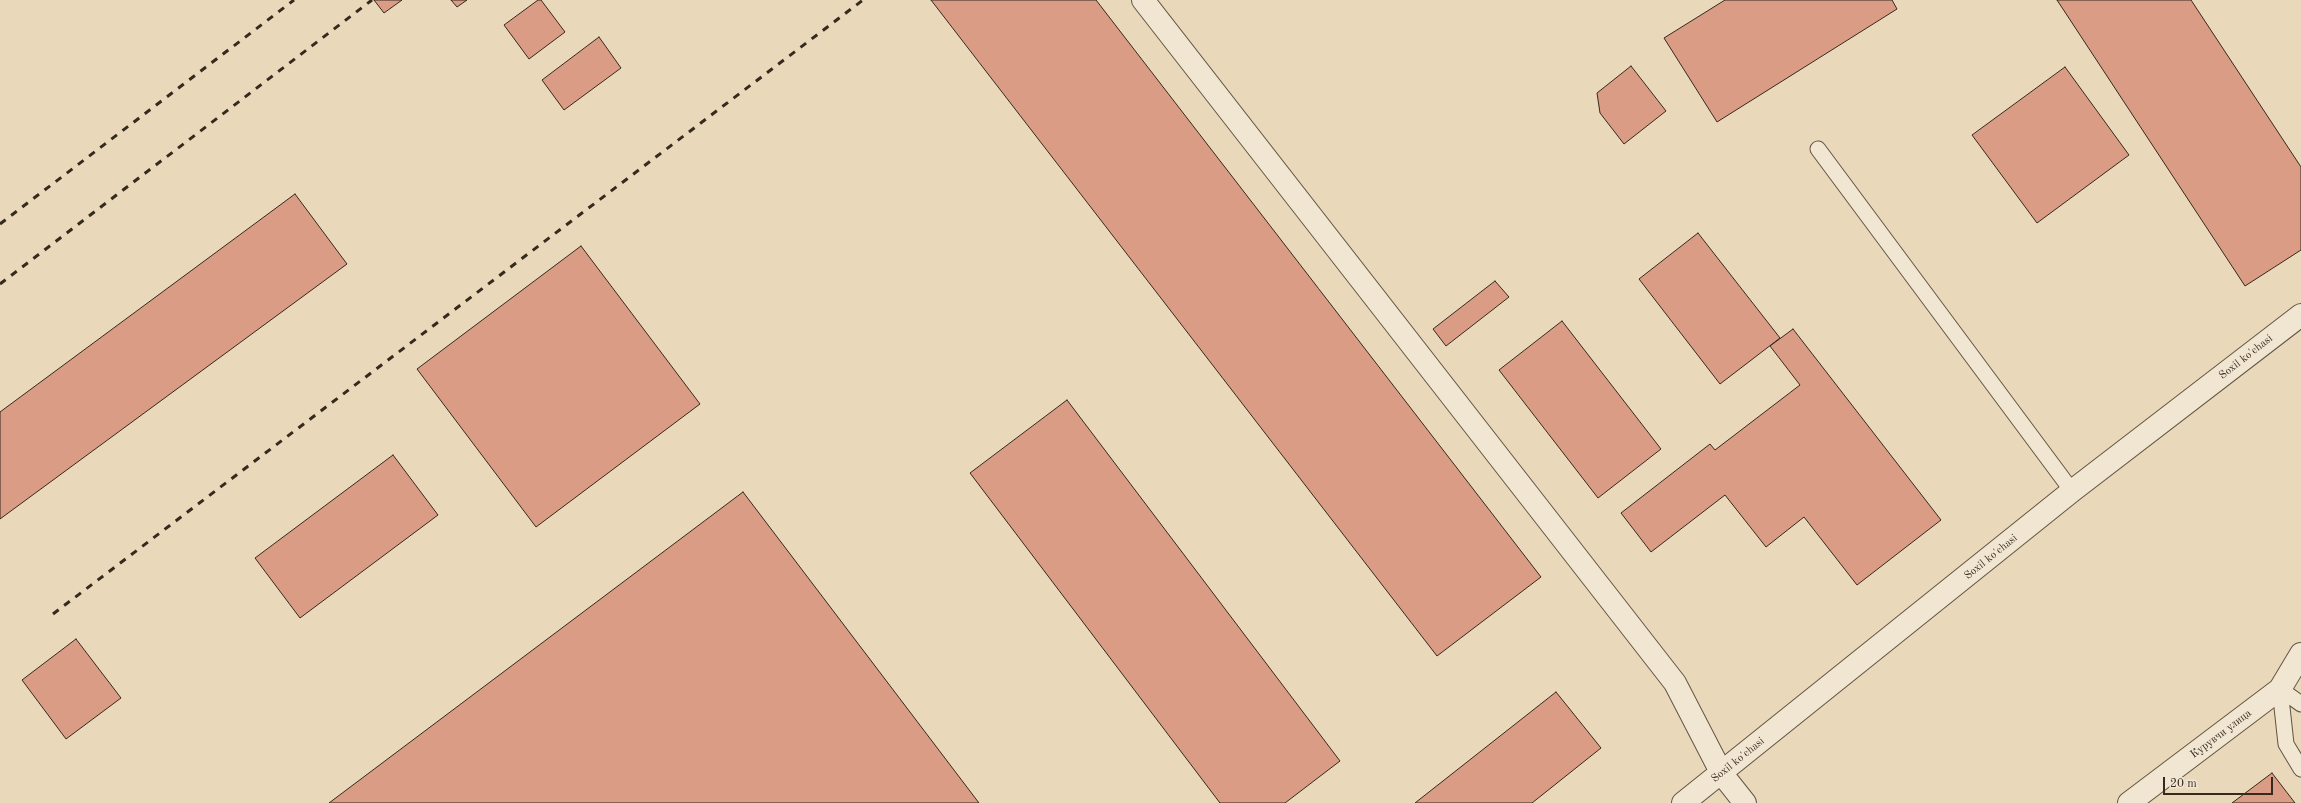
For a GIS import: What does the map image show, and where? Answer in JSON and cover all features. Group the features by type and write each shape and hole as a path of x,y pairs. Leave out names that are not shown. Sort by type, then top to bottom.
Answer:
{"street":[{"path":"1143,0 1675,683 1722,774 1745,803"},
{"name":"Soxil ko'chasi","path":"1683,803 1722,774 2072,491 2301,315"},
{"name":"Курувчи улица","path":"2129,803 2280,689 2301,654"}],"lane":[{"path":"1818,149 2072,491"},
{"path":"2280,689 2301,704"},
{"path":"2280,689 2286,744 2301,769"}],"building":[{"path":"374,0 402,0 384,13"},
{"path":"451,0 467,0 457,7"},
{"path":"538,0 541,0 565,32 529,59 504,25"},
{"path":"931,0 1096,0 1541,577 1437,656"},
{"path":"1725,0 1892,0 1897,9 1717,122 1664,38"},
{"path":"2057,0 2191,0 2301,167 2301,250 2245,286"},
{"path":"599,37 621,68 564,110 542,80"},
{"path":"1631,66 1666,111 1624,144 1600,113 1597,93"},
{"path":"2065,67 2129,155 2037,223 1972,135"},
{"path":"295,194 347,264 0,519 0,412"},
{"path":"1698,233 1780,338 1720,384 1639,279"},
{"path":"581,246 700,404 536,527 417,369"},
{"path":"1495,281 1509,297 1446,346 1433,329"},
{"path":"1562,321 1661,449 1598,498 1499,370"},
{"path":"1793,329 1941,520 1857,585 1804,517 1766,547 1725,495 1651,552 1621,513 1710,444 1715,450 1800,385 1770,346"},
{"path":"1067,400 1340,761 1285,803 1220,803 970,473"},
{"path":"393,455 438,515 300,618 255,558"},
{"path":"743,492 979,803 329,803"},
{"path":"76,639 121,698 66,739 22,680"},
{"path":"1556,692 1601,748 1532,803 1415,803"},
{"path":"2272,773 2295,803 2232,803"}],"railway":[{"path":"0,224 294,0"},
{"path":"0,284 372,0"},
{"path":"53,614 863,0"}]}
